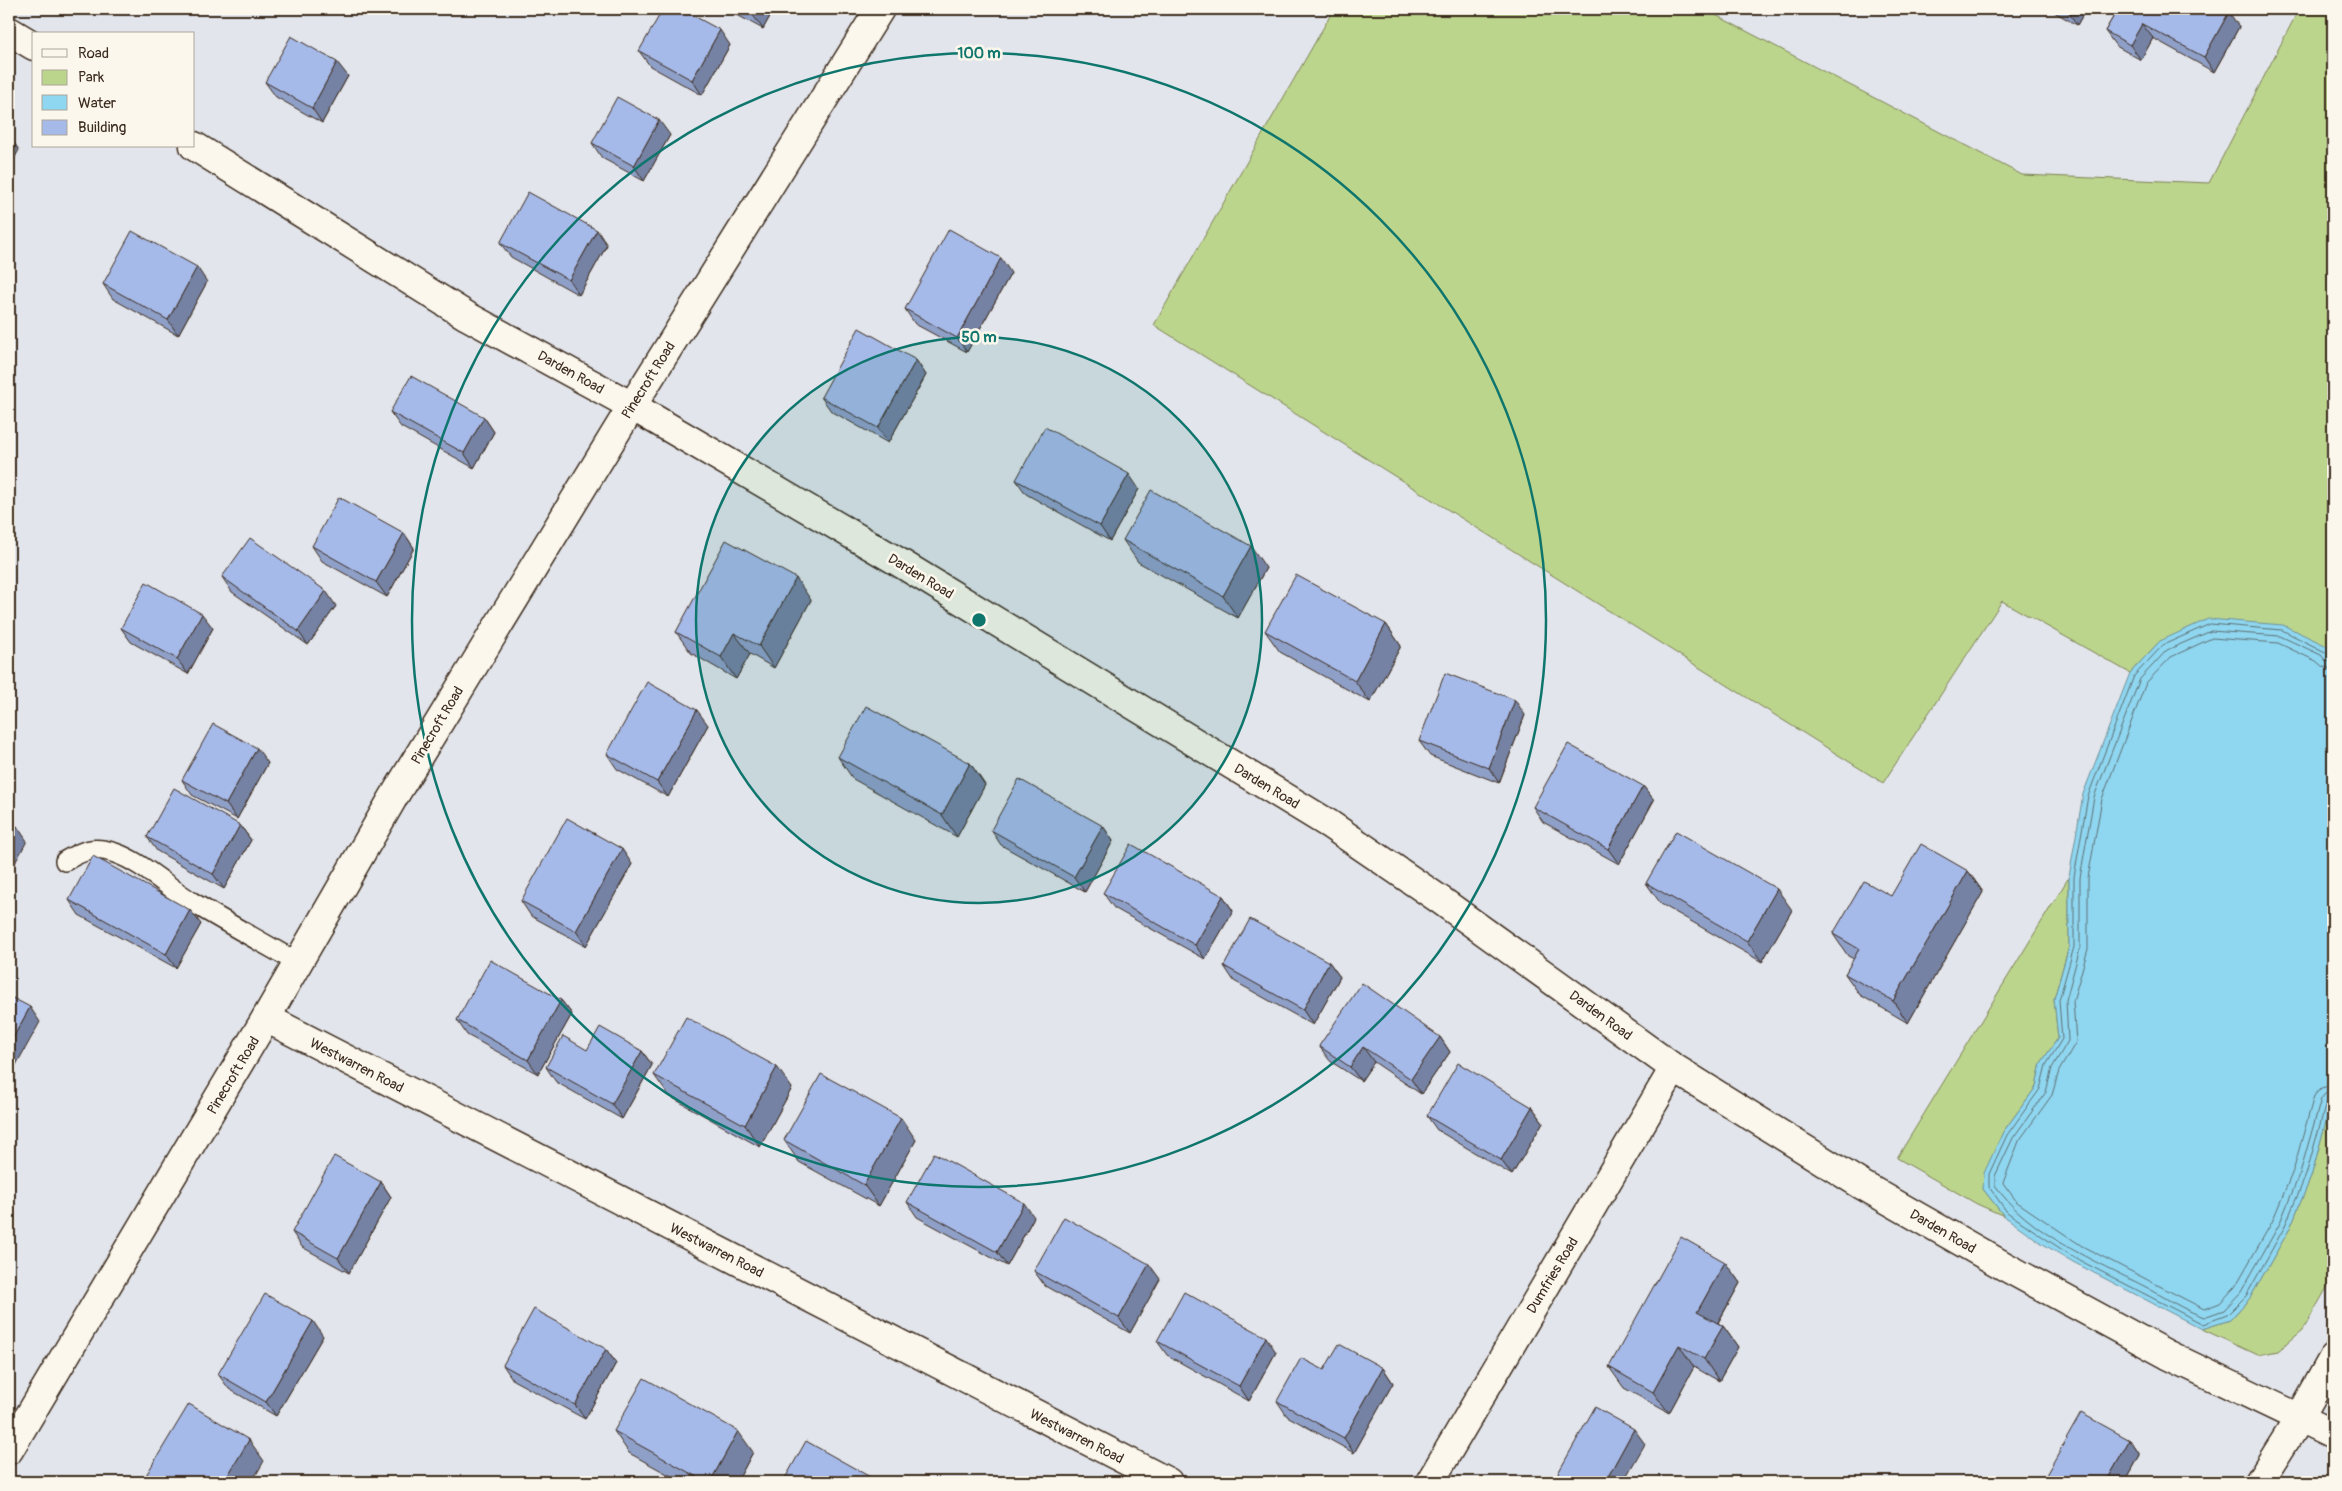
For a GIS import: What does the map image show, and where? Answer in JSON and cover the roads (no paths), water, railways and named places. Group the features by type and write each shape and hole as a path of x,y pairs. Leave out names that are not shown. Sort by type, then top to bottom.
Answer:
{"street":[{"name":"Pinecroft Road","path":"9,1450 266,1018 393,798 632,406 880,9"},
{"path":"9,31 32,45"},
{"name":"Darden Road","path":"195,147 467,316 632,406 902,564 1329,824 1438,899 1674,1068 1862,1185 2004,1266 2168,1355 2333,1434"},
{"name":"Westwarren Road","path":"266,1018 1168,1482"},
{"name":"Dumfries Road","path":"1430,1482 1674,1068"},
{"path":"2259,1482 2300,1417 2333,1358"}],"lane":[{"path":"65,860 83,850 100,850 116,853 149,872 192,901 298,963"}],"water":[{"path":"2208,619 2283,625 2329,647 2333,654 2333,1095 2311,1177 2289,1230 2250,1298 2230,1320 2202,1329 2073,1262 2043,1244 2004,1216 1983,1189 1984,1173 2003,1132 2036,1087 2041,1063 2058,1038 2054,999 2069,947 2069,877 2083,794 2130,673 2160,641"}]}
